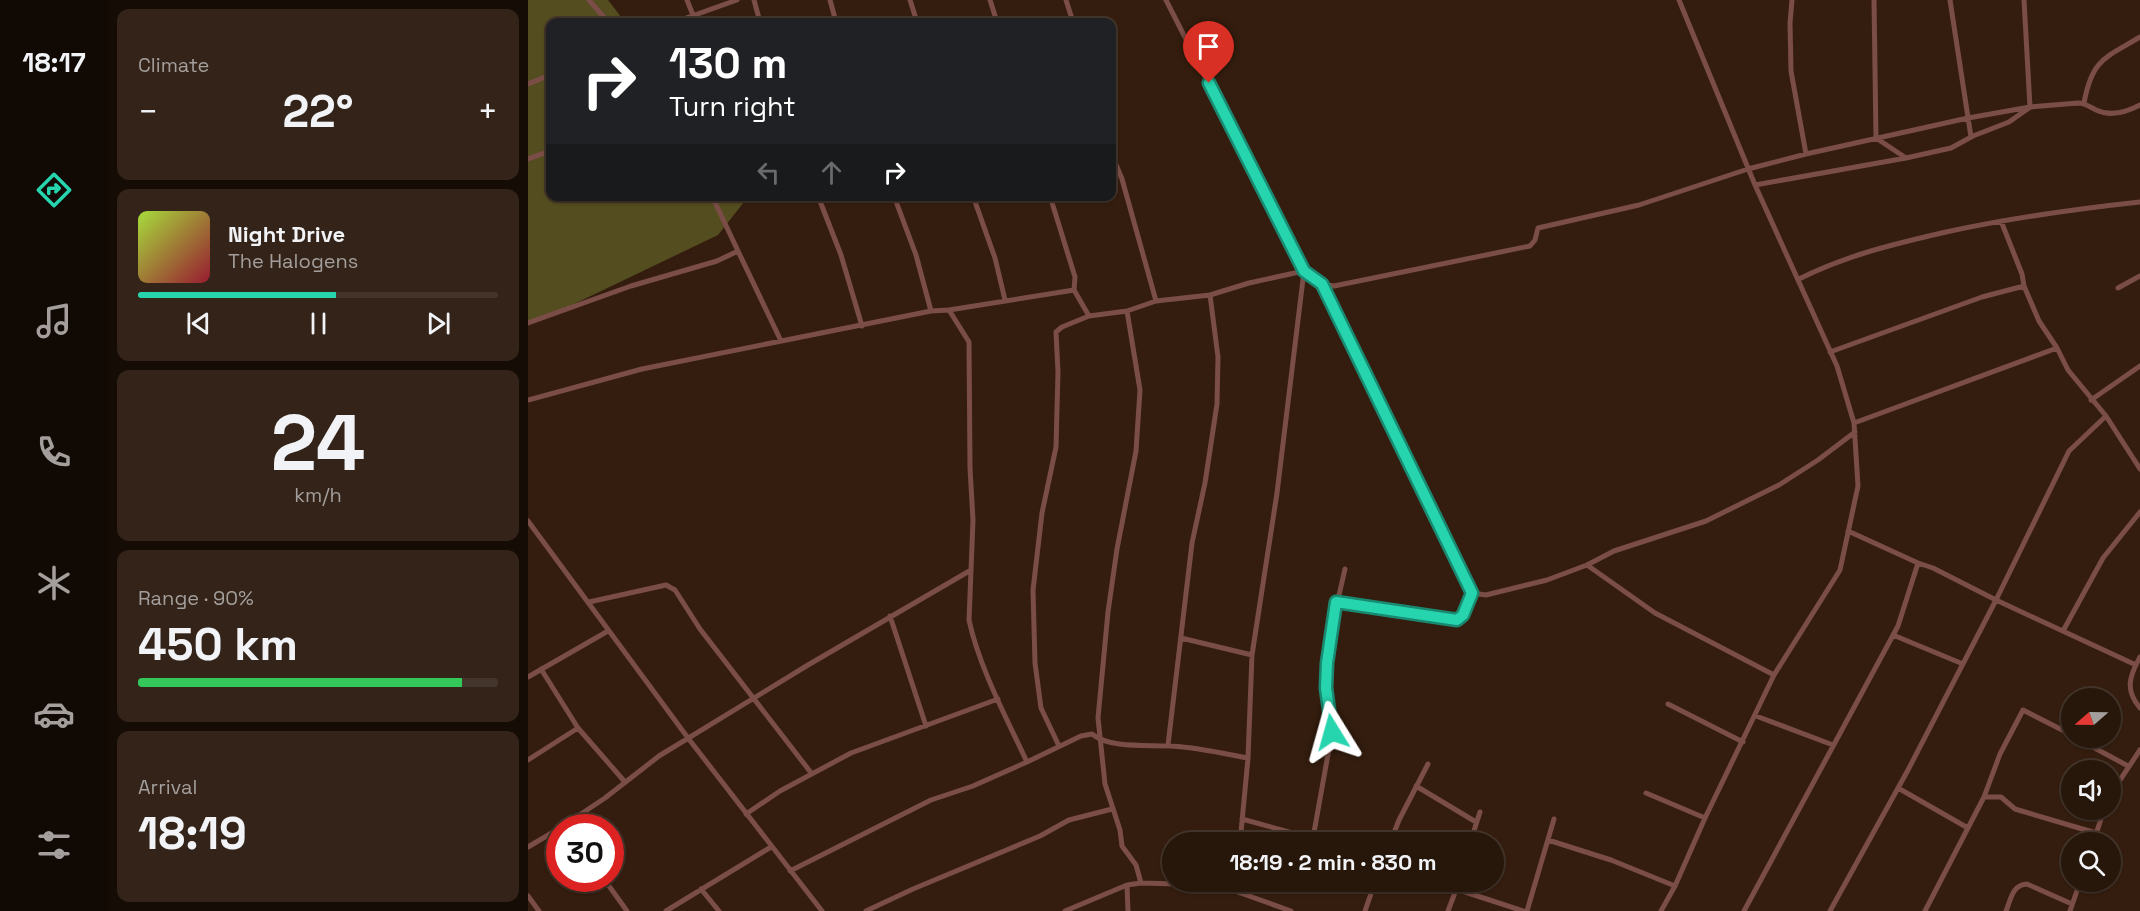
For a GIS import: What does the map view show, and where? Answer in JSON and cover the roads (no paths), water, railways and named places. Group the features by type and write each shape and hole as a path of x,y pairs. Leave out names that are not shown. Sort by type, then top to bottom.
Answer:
{"street":[{"path":"589,0 605,18"},
{"path":"687,0 693,15"},
{"path":"685,18 737,0"},
{"path":"754,0 759,18"},
{"path":"830,0 835,18"},
{"path":"910,0 916,18"},
{"path":"990,0 996,18"},
{"path":"1066,0 1072,18"},
{"path":"1166,0 1304,271 1322,284 1334,286 1530,246 1535,240 1538,228 1639,205 1748,169 1876,138 2030,107 2084,103 2100,111 2116,113 2129,111 2140,105"},
{"path":"1660,911 1675,886 1774,675 1840,570 1858,486 1854,423 1843,384 1799,279 1748,169 1679,0"},
{"path":"1792,0 1791,71 1806,154"},
{"path":"1874,0 1876,138"},
{"path":"1950,0 1971,137"},
{"path":"2024,0 2030,107"},
{"path":"2084,103 2097,65 2140,37"},
{"path":"528,84 546,77"},
{"path":"1755,185 1951,148 1971,137 2009,122 2030,107"},
{"path":"1876,138 1906,158"},
{"path":"528,159 546,152"},
{"path":"1116,164 1122,178 1155,302"},
{"path":"714,201 781,341"},
{"path":"820,201 841,255 862,326"},
{"path":"896,201 916,255 931,311"},
{"path":"975,201 998,267 1005,300"},
{"path":"1052,201 1075,277 1074,290 1089,316"},
{"path":"1799,279 1824,267 1879,247 2001,221 2065,210 2140,202"},
{"path":"2001,221 2039,321 2068,370 2106,416 2140,468"},
{"path":"528,323 631,286 717,261 738,251"},
{"path":"1059,746 1041,708 1035,663 1033,590 1041,513 1056,447 1058,372 1056,332 1062,327 1089,316 1127,311 1155,302 1210,295 1249,283 1304,271"},
{"path":"1241,832 1248,758 1252,655 1277,493 1304,271"},
{"path":"2118,288 2140,276"},
{"path":"1322,284 1472,593 1463,615 1457,620 1336,602"},
{"path":"1830,352 1982,297 2024,286"},
{"path":"528,400 642,369 840,328 862,326 931,311 1074,290"},
{"path":"1168,745 1192,543 1205,483 1217,404 1218,357 1210,295"},
{"path":"950,310 969,342 970,468 973,520 970,627 998,699 1028,762"},
{"path":"1127,311 1140,390 1136,451 1117,549 1098,718 1106,784 1112,808 1120,830 1122,846 1136,865 1141,883"},
{"path":"1854,423 2057,348"},
{"path":"2091,400 2140,366"},
{"path":"1830,911 1963,664 2069,451 2106,416"},
{"path":"1472,593 1486,595 1547,580 1587,565 1614,551 1706,521 1779,484 1818,460 1854,432"},
{"path":"2063,631 2103,558 2140,512"},
{"path":"528,521 688,738 822,911"},
{"path":"1848,531 1934,568 1996,600 2136,665"},
{"path":"1744,911 1898,626 1918,563"},
{"path":"1587,565 1655,614 1774,675"},
{"path":"1314,832 1332,732 1326,688 1327,663 1336,602 1345,569"},
{"path":"583,814 659,756 890,616 971,570"},
{"path":"589,602 666,585 675,590 700,629 812,774"},
{"path":"890,616 926,726"},
{"path":"528,677 608,631"},
{"path":"1893,635 1963,664"},
{"path":"1181,638 1252,655"},
{"path":"2140,657 2128,683 2130,693 2140,708"},
{"path":"541,669 578,728 625,782"},
{"path":"746,814 780,791 851,753 998,699"},
{"path":"1668,704 1743,742"},
{"path":"1925,911 1984,797 2000,754 2024,710 2061,729"},
{"path":"1756,716 1833,745"},
{"path":"528,760 578,728"},
{"path":"790,871 931,800 973,786 1081,736 1092,734 1100,741 1142,746 1168,745 1248,758"},
{"path":"2095,748 2128,766"},
{"path":"2121,777 2140,750"},
{"path":"1394,832 1428,764"},
{"path":"1416,786 1476,822"},
{"path":"1898,788 1968,828"},
{"path":"1646,793 1705,818"},
{"path":"1984,797 2001,797 2015,809 2096,832 2100,820"},
{"path":"866,911 1040,836 1069,820 1112,808"},
{"path":"1473,832 1480,812"},
{"path":"1242,819 1291,832"},
{"path":"1465,892 1525,911 1554,819"},
{"path":"528,847 546,836"},
{"path":"1548,840 1611,860 1675,886"},
{"path":"666,911 771,847"},
{"path":"1065,911 1127,885 1162,884"},
{"path":"2006,911 2015,887 2020,885 2027,884 2071,908 2077,892"},
{"path":"1127,885 1128,911"},
{"path":"701,889 718,911"},
{"path":"613,892 627,911"},
{"path":"1237,892 1276,908 1291,911"},
{"path":"1365,911 1372,892"},
{"path":"1448,911 1455,892"},
{"path":"528,896 538,911"}]}
